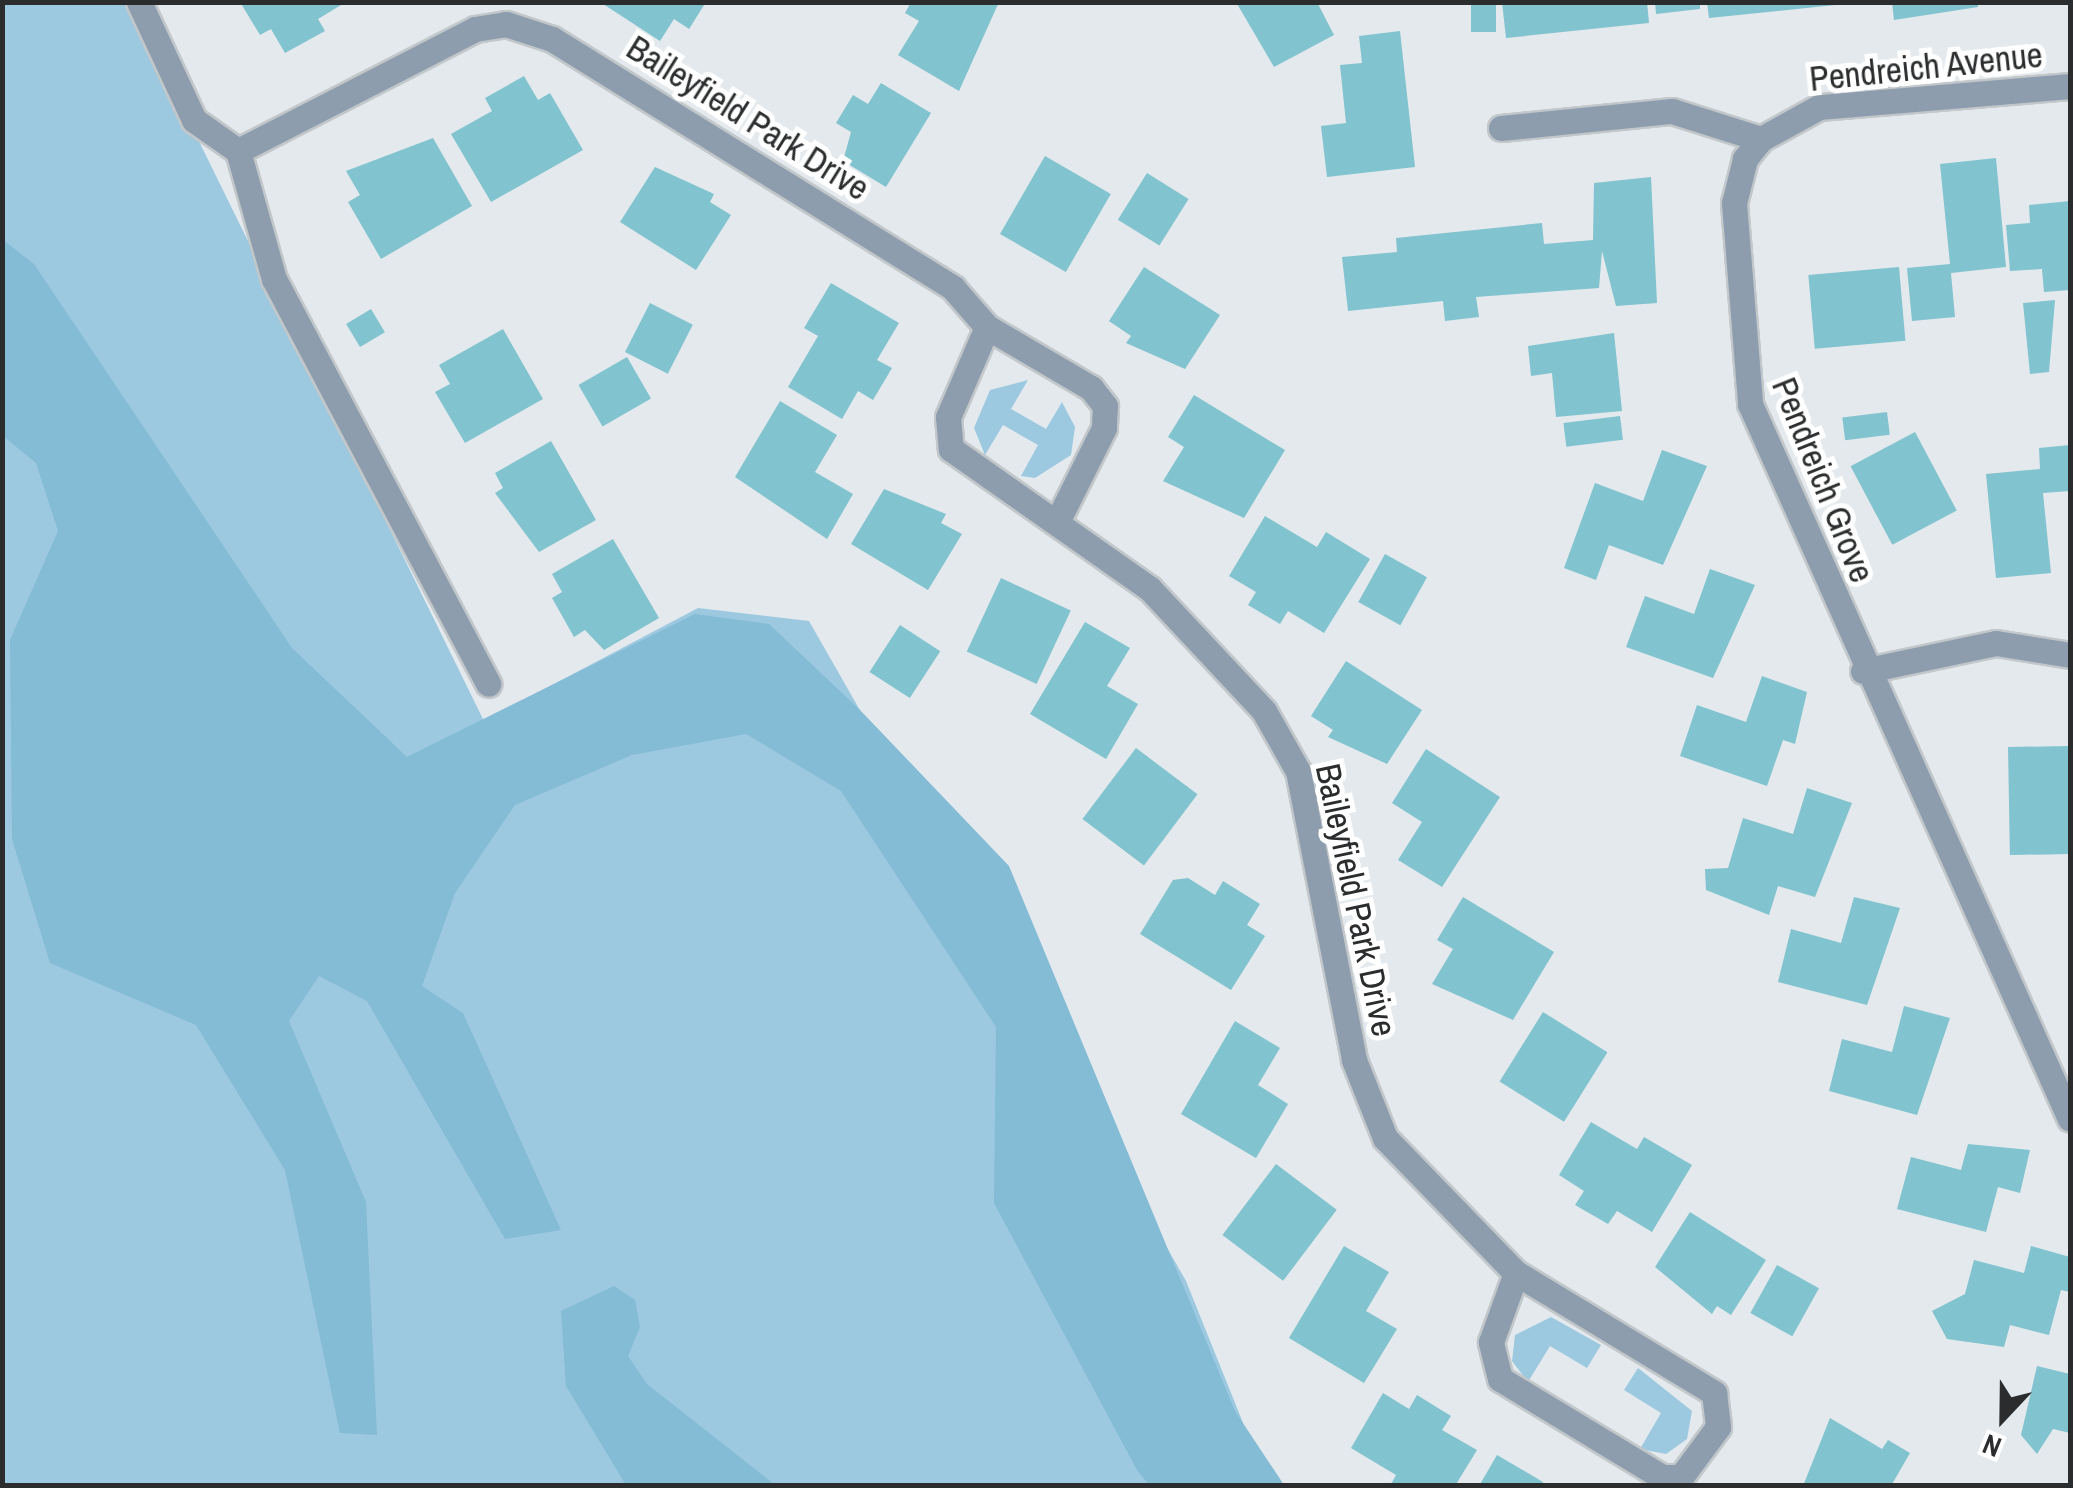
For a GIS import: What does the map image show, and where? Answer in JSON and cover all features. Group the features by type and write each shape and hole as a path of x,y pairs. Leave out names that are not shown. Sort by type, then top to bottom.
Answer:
{"street":[{"path":"140,2 194,120 238,151 274,279 488,684"},
{"name":"Baileyfield Park Drive","path":"238,151 475,30 530,29 952,288 987,327 1091,388 1105,406 1104,428 1058,520"},
{"name":"Pendreich Avenue","path":"1762,139 1819,107 2070,86"},
{"path":"1501,128 1672,111 1762,139"},
{"name":"Pendreich Grove","path":"1762,139 1745,160 1734,202 1742,367 1863,670 2070,1120"},
{"name":"Baileyfield Park Drive","path":"987,327 946,436 951,449 1058,520 1198,634 1264,710 1298,772 1366,1097 1385,1138 1436,1200 1516,1273 1714,1393 1718,1428 1681,1477 1662,1477 1500,1380 1491,1342 1516,1273"},
{"path":"1863,670 1996,643 2070,655"}],"shaded area":[{"path":"3,3 131,3 484,721 698,608 809,621 1186,1281 1268,1485 3,1486"},
{"path":"2,239 34,264 292,648 407,757 695,614 769,624 860,710 1009,866 1235,1411 1284,1485 1149,1485 1137,1470 994,1203 996,1027 841,791 746,734 632,755 515,805 455,893 422,986 463,1013 561,1230 505,1239 367,1001 319,976 289,1021 366,1202 377,1435 340,1433 285,1170 196,1025 50,963 12,839 10,640 58,531 36,463 3,436"},
{"path":"1028,380 1011,409 1046,429 1062,402 1075,427 1071,455 1035,478 1021,476 1038,445 1003,425 985,455 974,428 990,390"},
{"path":"614,1286 635,1300 640,1327 628,1356 647,1384 775,1485 626,1485 566,1386 561,1311"},
{"path":"1551,1317 1601,1345 1587,1368 1550,1346 1528,1382 1512,1361 1515,1335"},
{"path":"1638,1368 1692,1411 1687,1439 1666,1454 1640,1449 1661,1413 1624,1390"}],"building":[{"path":"240,2 346,2 318,19 325,31 285,53 271,29 260,35"},
{"path":"600,2 706,2 689,29 674,19 660,41"},
{"path":"911,2 999,2 959,91 898,55 919,21 905,13"},
{"path":"1236,2 1317,2 1334,35 1274,67"},
{"path":"1471,2 1496,2 1496,32 1471,32"},
{"path":"1502,2 1647,2 1649,23 1506,38"},
{"path":"1655,2 1700,2 1700,9 1656,14"},
{"path":"1707,2 1835,2 1835,5 1709,18"},
{"path":"1892,2 1978,2 1978,7 1894,20"},
{"path":"1400,31 1415,167 1327,177 1321,126 1346,123 1340,65 1362,63 1359,36"},
{"path":"524,76 538,100 550,93 583,150 491,202 451,134 492,111 485,98"},
{"path":"881,83 931,113 886,187 843,161 851,132 836,123 853,95 868,104"},
{"path":"433,138 472,206 381,259 348,202 360,195 346,171"},
{"path":"1045,156 1111,194 1066,272 1000,234"},
{"path":"1996,158 2006,267 1951,273 1955,317 1912,321 1907,268 1950,264 1940,164"},
{"path":"655,167 714,194 710,202 731,215 696,270 620,222"},
{"path":"1147,173 1189,199 1159,246 1118,220"},
{"path":"1651,177 1657,303 1616,306 1602,251 1599,288 1476,297 1479,317 1445,321 1443,301 1348,311 1342,257 1397,252 1396,238 1542,223 1544,244 1593,240 1594,183"},
{"path":"2070,201 2070,290 2044,292 2042,269 2010,271 2006,225 2030,223 2029,205"},
{"path":"1144,267 1220,315 1185,369 1126,343 1131,336 1109,321"},
{"path":"1899,267 1905,341 1815,349 1808,275"},
{"path":"831,283 899,323 877,360 892,368 873,400 858,391 842,419 788,387 818,336 804,328"},
{"path":"2055,300 2049,372 2030,374 2023,303"},
{"path":"650,303 693,325 668,374 625,352"},
{"path":"371,309 385,332 360,347 346,324"},
{"path":"503,329 543,399 465,443 435,392 450,384 439,365"},
{"path":"1614,333 1622,411 1556,417 1552,373 1531,376 1528,346"},
{"path":"627,357 651,399 603,427 579,385"},
{"path":"1194,395 1285,450 1244,518 1163,481 1184,447 1168,437"},
{"path":"780,401 837,435 815,472 853,494 827,539 735,477"},
{"path":"1887,412 1890,435 1845,440 1842,417"},
{"path":"1620,416 1623,440 1566,447 1563,423"},
{"path":"1915,432 1957,511 1892,545 1851,466"},
{"path":"551,441 596,520 539,552 495,493 503,488 495,473"},
{"path":"2070,445 2070,491 2043,493 2051,573 1996,578 1986,474 2040,469 2039,448"},
{"path":"1662,450 1707,466 1663,565 1609,545 1596,580 1564,568 1595,483 1643,501"},
{"path":"884,489 946,514 941,523 962,534 928,590 851,544"},
{"path":"1265,516 1317,547 1326,532 1370,559 1324,633 1288,611 1280,624 1248,605 1256,592 1229,576"},
{"path":"613,539 659,618 604,650 585,630 574,637 552,598 562,592 552,574"},
{"path":"1385,554 1427,577 1400,625 1358,602"},
{"path":"1710,569 1755,585 1713,678 1626,647 1645,596 1694,614"},
{"path":"1001,578 1071,611 1037,684 967,651"},
{"path":"1085,622 1130,648 1107,686 1138,704 1106,759 1030,714"},
{"path":"900,625 940,651 910,698 870,672"},
{"path":"1346,661 1422,710 1387,764 1328,737 1333,730 1311,716"},
{"path":"1762,676 1807,692 1795,744 1783,740 1767,786 1680,756 1697,705 1746,722"},
{"path":"2068,746 2070,854 2010,855 2008,747"},
{"path":"1136,748 1197,794 1144,865 1082,819"},
{"path":"1426,749 1500,797 1442,887 1398,860 1422,822 1392,803"},
{"path":"1807,788 1852,803 1815,897 1778,886 1769,915 1706,890 1705,869 1728,868 1743,818 1793,834"},
{"path":"1188,878 1215,895 1223,881 1260,904 1247,925 1265,936 1231,990 1140,934 1173,880"},
{"path":"1463,897 1554,952 1513,1020 1432,984 1453,949 1437,940"},
{"path":"1854,897 1900,908 1867,1005 1778,982 1791,929 1841,943"},
{"path":"1904,1006 1950,1018 1917,1115 1829,1091 1842,1039 1892,1052"},
{"path":"1543,1012 1607,1052 1564,1122 1500,1082"},
{"path":"1235,1021 1280,1048 1258,1085 1288,1104 1256,1158 1181,1114"},
{"path":"1591,1122 1637,1149 1644,1137 1692,1165 1652,1232 1617,1211 1608,1224 1575,1205 1584,1191 1559,1175"},
{"path":"1968,1144 2030,1150 2020,1193 1998,1187 1986,1232 1897,1209 1911,1157 1961,1170"},
{"path":"1276,1164 1337,1210 1283,1281 1222,1235"},
{"path":"1690,1212 1766,1260 1731,1315 1717,1306 1712,1314 1655,1267"},
{"path":"1344,1246 1389,1272 1366,1311 1397,1329 1364,1383 1289,1338"},
{"path":"2031,1246 2070,1257 2070,1292 2061,1290 2049,1335 2010,1325 2004,1347 1947,1339 1932,1311 1965,1294 1974,1260 2024,1273"},
{"path":"1777,1265 1819,1288 1792,1336 1750,1313"},
{"path":"2037,1366 2070,1374 2070,1433 2053,1429 2037,1454 2021,1435"},
{"path":"1383,1393 1409,1409 1417,1395 1451,1416 1442,1430 1477,1450 1455,1486 1390,1486 1396,1475 1351,1448"},
{"path":"1830,1418 1882,1449 1888,1440 1910,1453 1891,1486 1803,1486"},
{"path":"1497,1455 1543,1482 1541,1486 1479,1486"}]}
